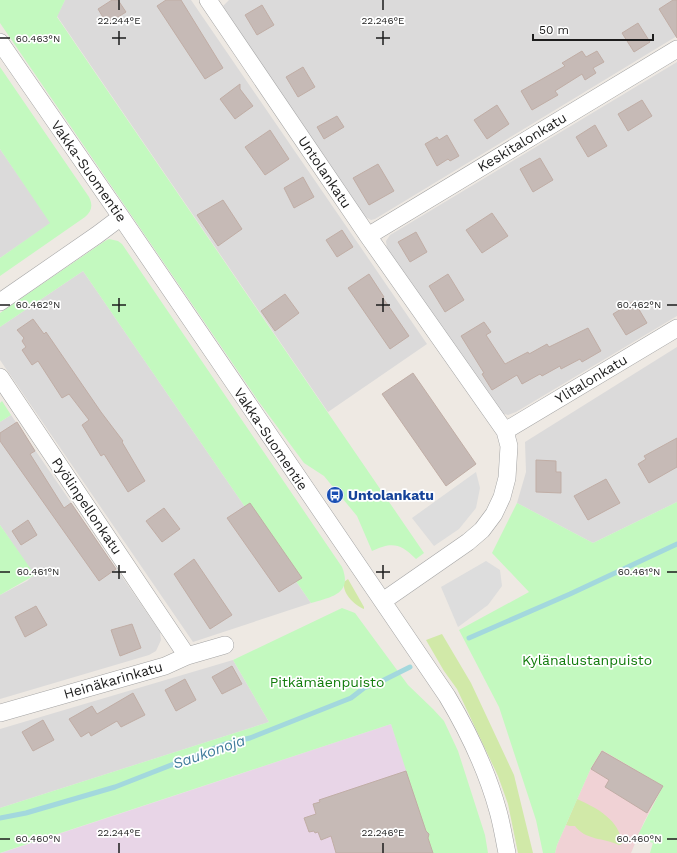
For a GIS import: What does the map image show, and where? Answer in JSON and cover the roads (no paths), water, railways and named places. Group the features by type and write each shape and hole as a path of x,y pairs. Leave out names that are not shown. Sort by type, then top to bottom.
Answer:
{"street":[{"name":"Untolankatu","path":"208,0 368,236 505,431 509,446 507,478 502,497 494,514 482,530 468,542 384,601"},
{"name":"Vakka-Suomentie","path":"0,42 121,217 357,565 384,601 461,718 489,782 498,812 506,853"},
{"name":"Keskitalonkatu","path":"368,236 677,49"},
{"path":"0,302 97,236 121,217"},
{"name":"Ylitalonkatu","path":"505,431 677,328"},
{"name":"Pyölinpellonkatu","path":"0,377 188,656"},
{"name":"Heinäkarinkatu","path":"0,713 165,666 188,656 226,645"}],"waterway":[{"path":"469,638 570,594 677,544"},
{"name":"Saukonoja","path":"0,818 26,813 115,787 225,744 250,738 351,698 364,688 410,667"}],"place":[{"name":"Untolankatu","path":"335,495"}],"park label":[{"name":"Kylänalustanpuisto","path":"587,660"},
{"name":"Pitkämäenpuisto","path":"327,682"}]}
